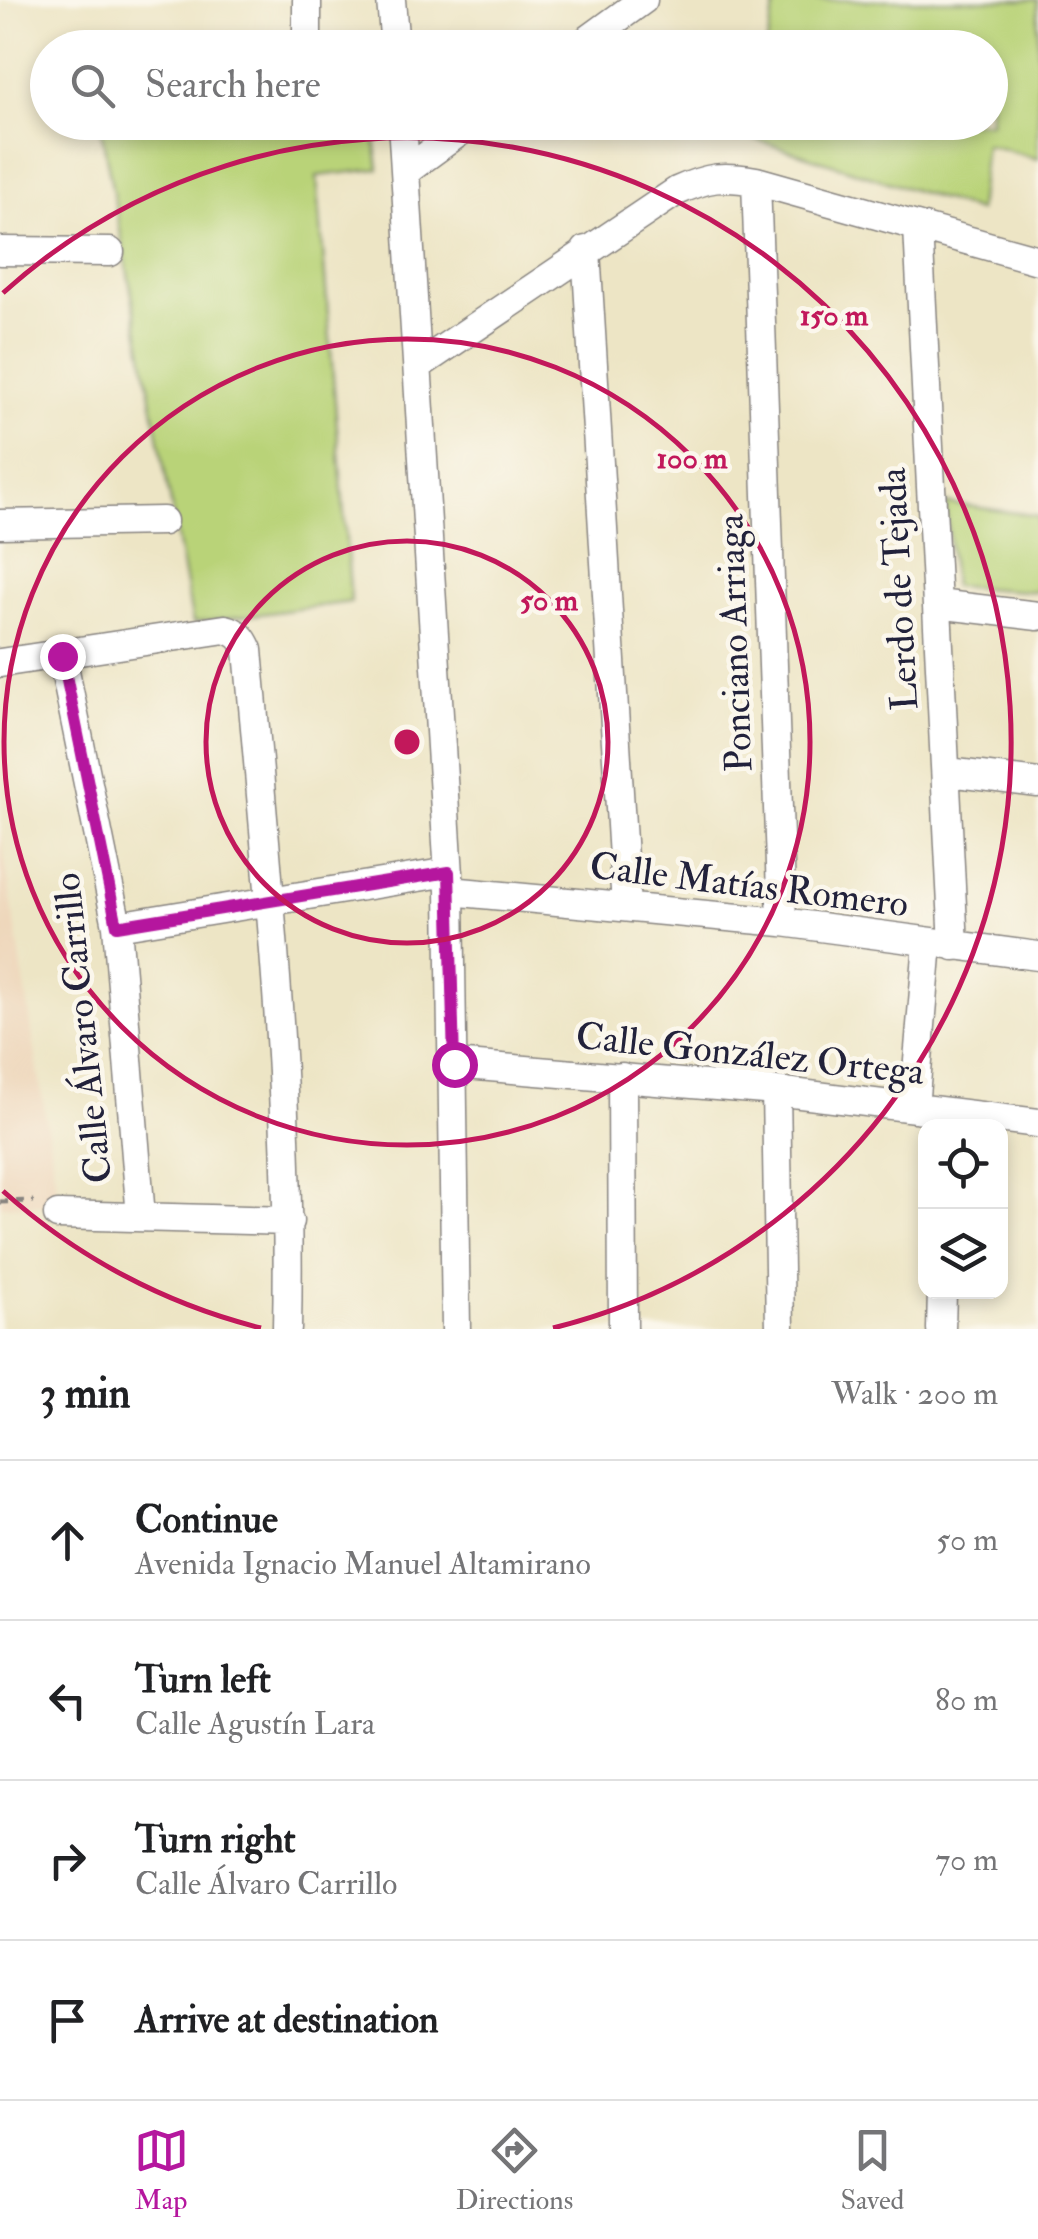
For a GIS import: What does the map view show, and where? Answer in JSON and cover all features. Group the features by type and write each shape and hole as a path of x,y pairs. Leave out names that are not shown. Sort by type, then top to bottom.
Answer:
{"street":[{"path":"307,0 307,30"},
{"path":"392,0 394,30"},
{"path":"601,30 642,0"},
{"path":"403,140 450,882 456,1329"},
{"path":"406,171 448,140"},
{"path":"419,365 677,190 700,180 724,176 756,181 1038,260"},
{"name":"Ponciano Arriaga","path":"756,181 782,922"},
{"name":"Lerdo de Tejada","path":"914,1108 941,945 948,772 918,228"},
{"path":"586,250 626,907"},
{"path":"0,251 110,252"},
{"path":"0,524 163,521"},
{"path":"937,604 1038,616"},
{"path":"0,664 225,629 240,635 248,650 271,902 290,1220 287,1329"},
{"name":"Calle Álvaro Carrillo","path":"62,656 117,926 140,1217"},
{"path":"948,772 1038,783"},
{"name":"Calle Matías Romero","path":"117,926 271,902 450,882 1038,956"},
{"name":"Calle González Ortega","path":"454,1064 776,1092 914,1108 943,1119"},
{"path":"622,1077 623,1329"},
{"path":"776,1092 780,1329"},
{"name":"Calle González Ortega","path":"1008,1121 1038,1122"},
{"path":"58,1215 290,1220"},
{"path":"941,1329 942,1299"}],"path":[{"path":"0,1202 37,1201 58,1215"}],"shaded area":[{"path":"0,827 59,1204 0,1206"}],"green space":[{"path":"776,0 1038,0 1038,159 985,144 978,211 757,140 1008,140 1008,30 770,30"},
{"path":"103,140 375,140 379,169 317,176 351,602 193,623"},
{"path":"946,503 1038,516 1038,592 953,586"}],"route":[{"path":"62,656 117,926 449,872 454,1064"}]}
